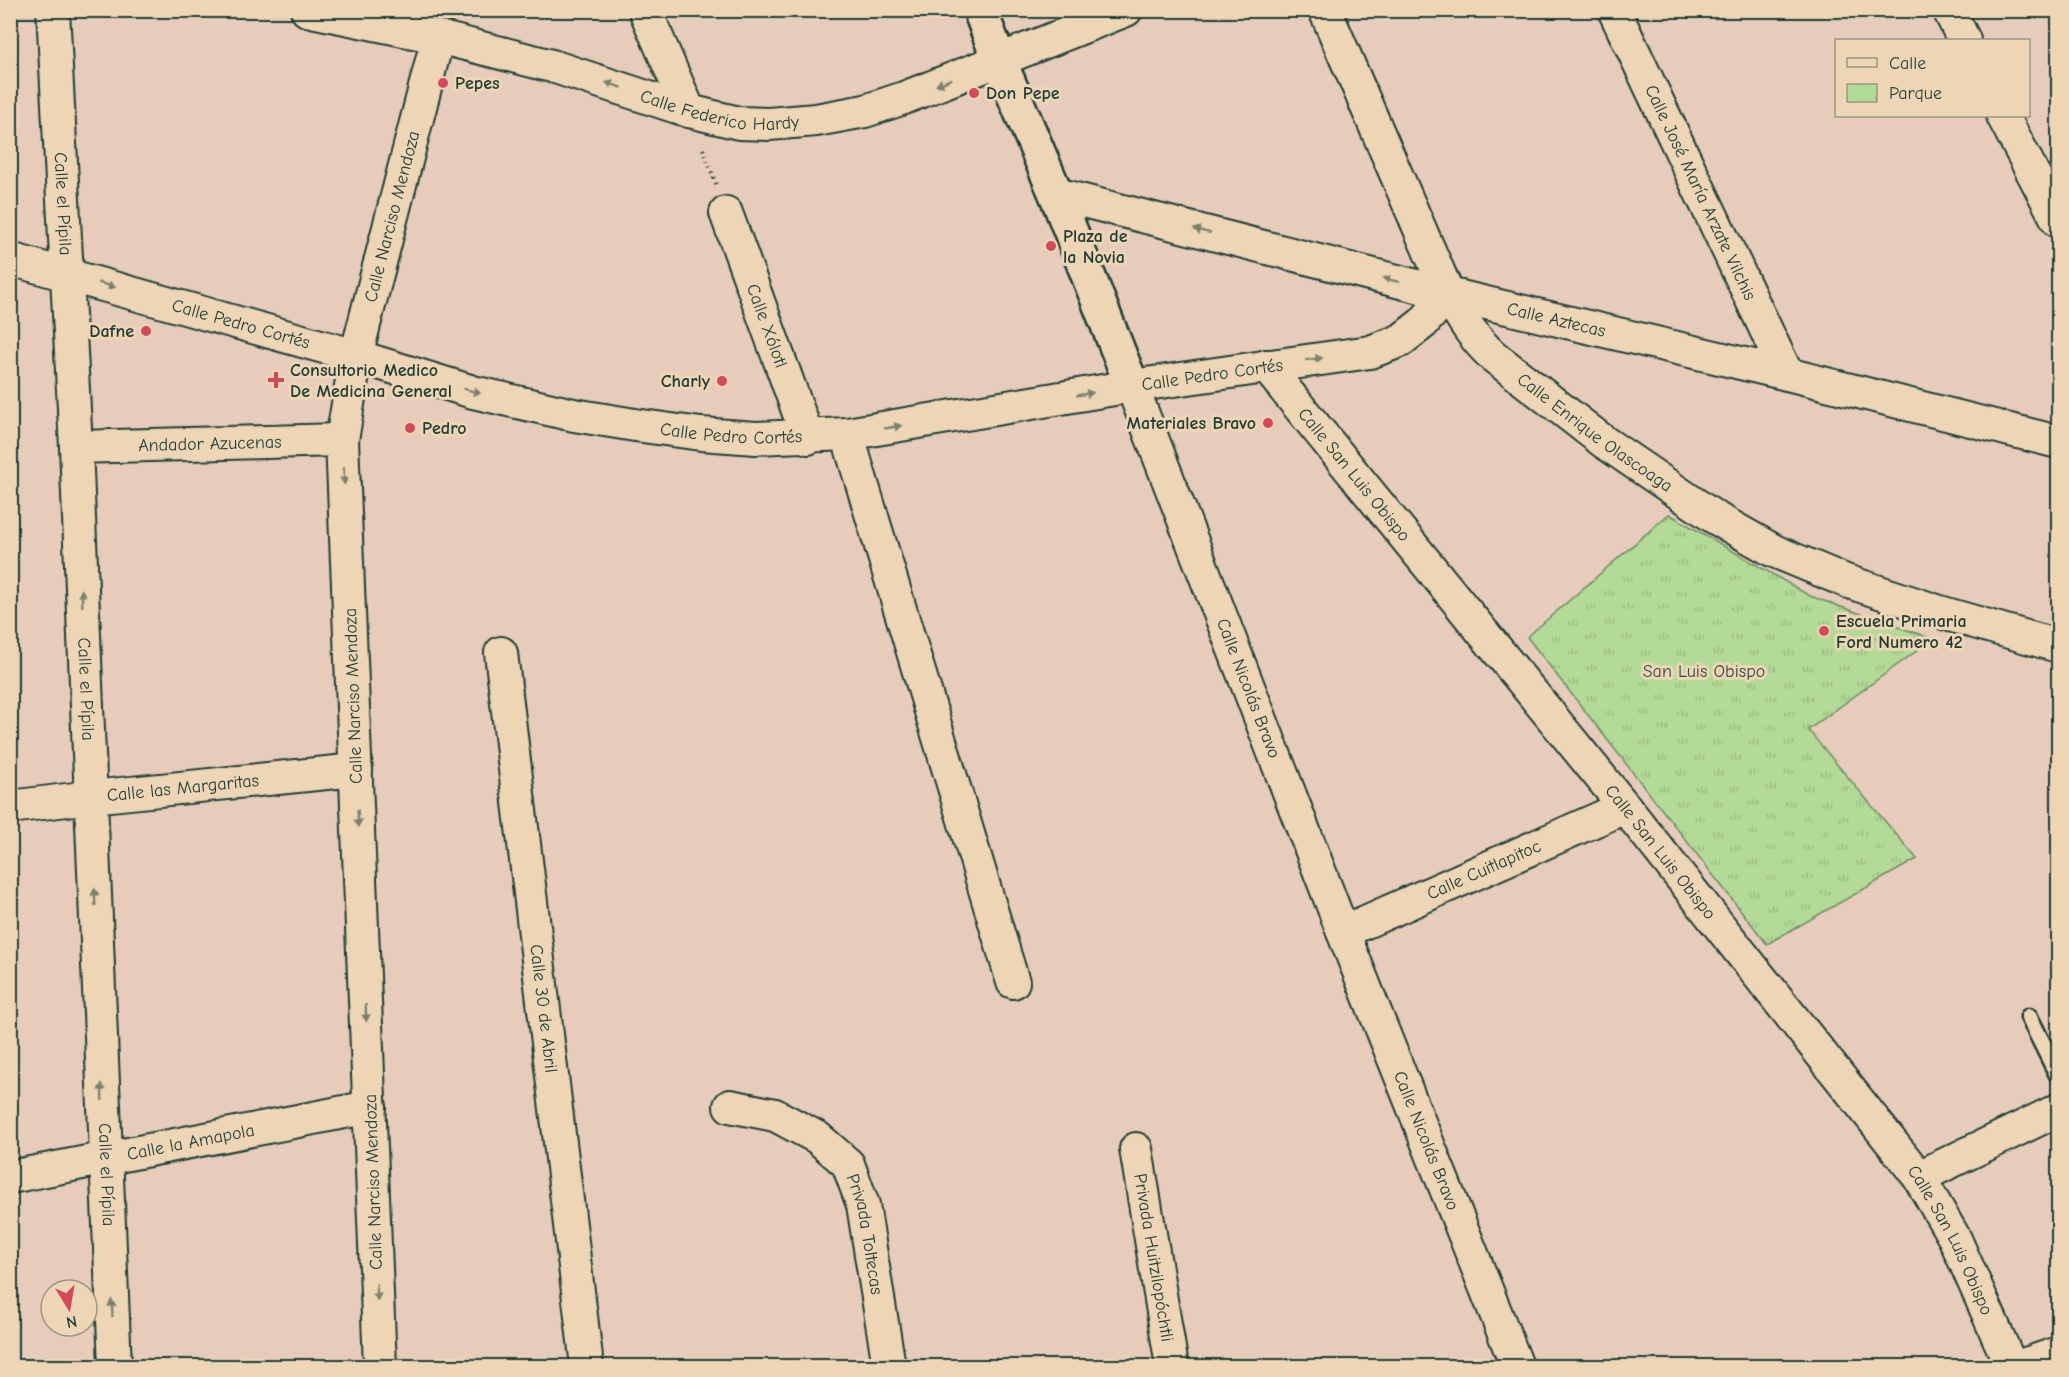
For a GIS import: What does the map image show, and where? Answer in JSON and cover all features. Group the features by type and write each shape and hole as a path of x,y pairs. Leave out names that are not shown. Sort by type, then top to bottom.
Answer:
{"street":[{"name":"Calle el Pípila","path":"53,10 76,447 115,1366"},
{"name":"Calle Federico Hardy","path":"307,10 438,37 552,66 689,111 739,123 770,124 816,120 865,111 1126,10"},
{"path":"645,10 689,111"},
{"name":"Calle Nicolás Bravo","path":"980,10 1056,194 1343,932 1517,1366"},
{"name":"Calle Enrique Olascoaga","path":"1325,10 1448,294 1464,323 1478,343 1492,357 1604,442 1714,517 1764,546 1846,581 1942,613 2058,646"},
{"name":"Calle José María Arzate Vilchis","path":"1614,10 1786,374"},
{"path":"1949,10 1964,39"},
{"name":"Calle Narciso Mendoza","path":"380,1366 342,440 356,356 438,37"},
{"path":"2004,117 2058,222"},
{"name":"Calle Aztecas","path":"1056,194 1448,294 1786,374 2058,442"},
{"name":"Calle Xólotl","path":"726,213 808,438"},
{"name":"Calle Pedro Cortés","path":"10,259 356,356 473,392 574,415 701,434 756,438 808,438 847,434 1132,386 1370,352 1400,341 1423,322 1448,294"},
{"name":"Calle San Luis Obispo","path":"1266,366 1625,807 1919,1177 1955,1239 2011,1366"},
{"path":"847,434 1013,982"},
{"name":"Andador Azucenas","path":"76,447 342,440"},
{"name":"Calle 30 de Abril","path":"501,653 587,1366"},
{"name":"Calle las Margaritas","path":"10,807 356,770"},
{"name":"Calle Cuitlapitoc","path":"1343,932 1625,807"},
{"name":"Privada Toltecas","path":"730,1106 775,1115 819,1138 848,1164 863,1205 889,1366"},
{"name":"Calle la Amapola","path":"10,1177 370,1107"},
{"path":"1919,1177 2058,1110"},
{"name":"Privada Huitzilopóchtli","path":"1136,1149 1172,1366"},
{"path":"2020,1366 2058,1353"}],"lane":[{"path":"2029,1017 2058,1075"}],"path":[{"path":"689,111 726,213"}],"green space":[{"name":"San Luis Obispo","path":"1669,514 1810,596 1933,639 1808,730 1917,859 1767,944 1527,637"}],"place":[{"name":"Pepes","path":"443,83"},
{"name":"Don Pepe","path":"974,93"},
{"name":"Plaza de la Novia","path":"1051,246"},
{"name":"Dafne","path":"146,331"},
{"name":"Consultorio Medico De Medicina General","path":"276,380"},
{"name":"Charly","path":"722,381"},
{"name":"Materiales Bravo","path":"1268,423"},
{"name":"Pedro","path":"410,428"},
{"name":"Escuela Primaria Ford Numero 42","path":"1824,631"}]}
